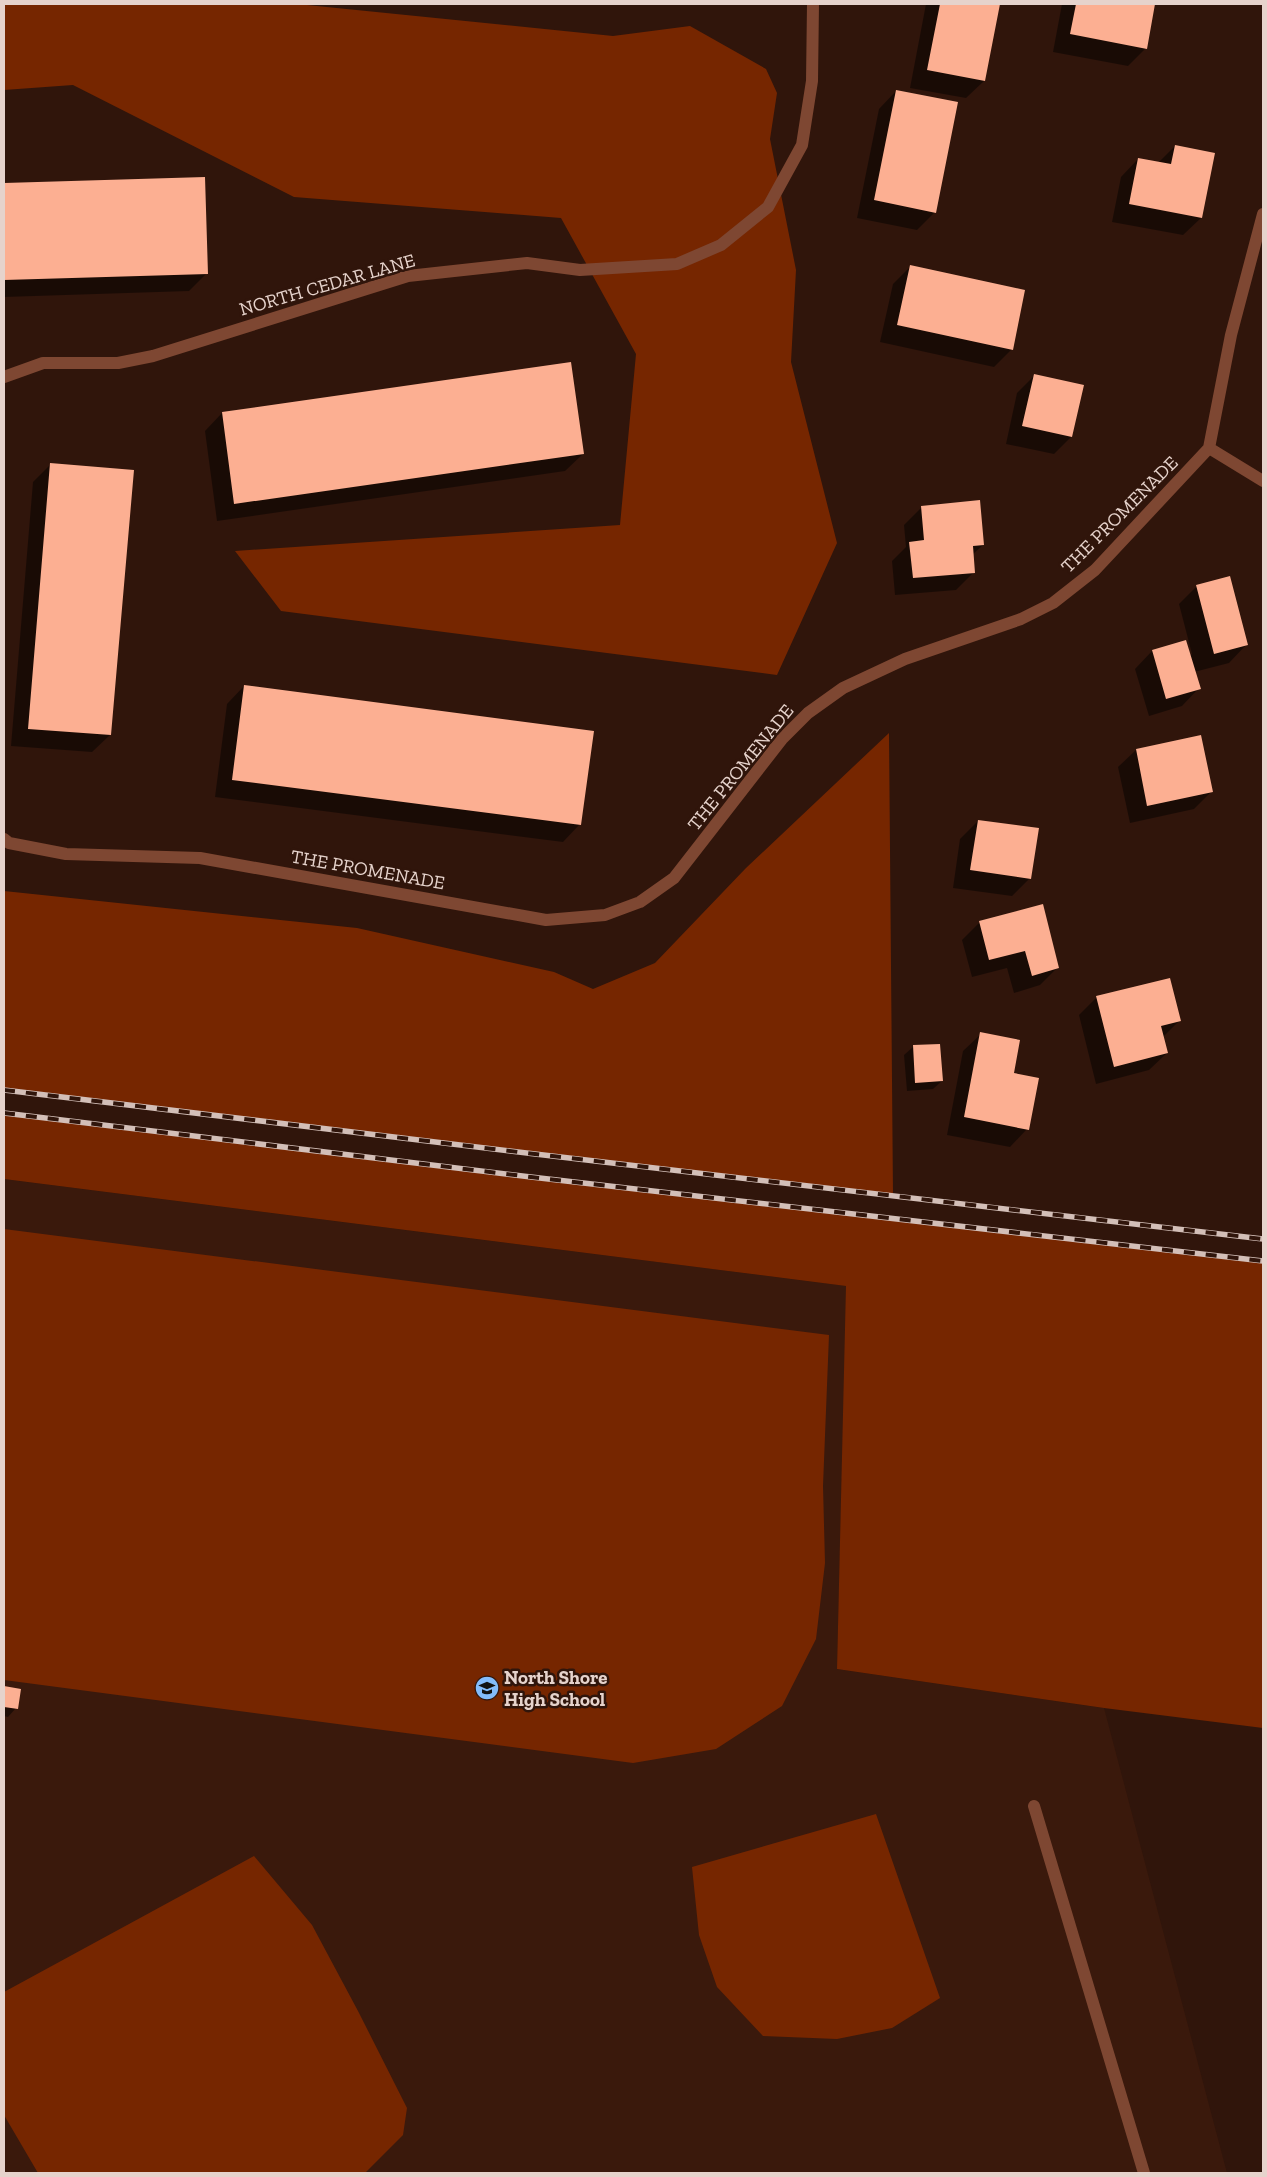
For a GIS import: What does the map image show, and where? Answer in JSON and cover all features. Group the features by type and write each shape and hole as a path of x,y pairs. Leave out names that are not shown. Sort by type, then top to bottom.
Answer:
{"street":[{"name":"NORTH CEDAR LANE","path":"4,377 42,363 118,362 153,356 408,276 527,263 580,270 677,264 721,245 768,207 802,146 812,81 813,4"},
{"path":"1263,214 1231,335 1209,448 1263,481"},
{"name":"THE PROMENADE","path":"4,839 9,843 66,854 200,858 546,920 605,915 640,902 674,878 782,739 808,713 843,688 905,659 1021,619 1053,603 1095,570 1209,448"},
{"path":"1034,1806 1144,2173"}],"shaded area":[{"path":"4,4 297,4 613,36 690,26 766,69 777,93 770,139 796,270 791,362 837,543 777,675 281,611 235,551 620,525 636,354 561,218 294,197 73,85 4,90"},
{"path":"889,733 893,1195 4,1088 4,891 357,928 554,972 593,989 655,963 746,868"},
{"path":"4,1113 1263,1261 1263,1728 1104,1708 837,1669 846,1286 4,1179"},
{"name":"North Shore High School","path":"4,1179 847,1286 837,1669 1104,1708 1227,2173 4,2173"},
{"path":"4,1229 829,1335 823,1486 825,1563 816,1639 782,1706 716,1749 633,1763 4,1680"},
{"path":"876,1814 940,1998 892,2028 837,2039 763,2036 717,1987 699,1935 692,1867"},
{"path":"254,1856 312,1925 358,2011 407,2108 403,2135 365,2173 38,2173 4,2115 4,1992"}],"building":[{"path":"940,4 1000,4 985,81 927,70"},
{"path":"1076,4 1155,4 1147,49 1070,34"},
{"path":"896,90 958,102 936,213 874,200"},
{"path":"1175,145 1215,153 1202,218 1129,204 1138,158 1171,164"},
{"path":"205,177 208,274 4,280 4,183"},
{"path":"910,265 1025,290 1013,350 897,325"},
{"path":"571,362 584,454 234,504 222,412"},
{"path":"1034,374 1084,385 1072,437 1022,426"},
{"path":"50,463 134,470 111,735 28,729"},
{"path":"980,500 984,545 973,546 975,573 913,578 909,542 924,540 921,506"},
{"path":"1230,576 1248,645 1214,654 1196,585"},
{"path":"1186,640 1201,689 1166,699 1152,650"},
{"path":"244,685 594,731 581,825 232,780"},
{"path":"1201,735 1213,792 1147,806 1136,749"},
{"path":"978,820 1039,828 1031,879 970,870"},
{"path":"1043,904 1059,968 1032,976 1025,951 989,960 979,921"},
{"path":"1170,978 1181,1021 1161,1026 1168,1053 1114,1067 1096,996"},
{"path":"980,1032 1020,1040 1014,1073 1039,1078 1029,1130 964,1117"},
{"path":"940,1044 943,1081 915,1083 913,1045"},
{"path":"4,1686 21,1689 18,1709 4,1707"}],"railway":[{"path":"4,1090 1263,1239"},
{"path":"4,1113 531,1177 1263,1261"}],"place":[{"name":"North Shore High School","path":"487,1688"}]}
